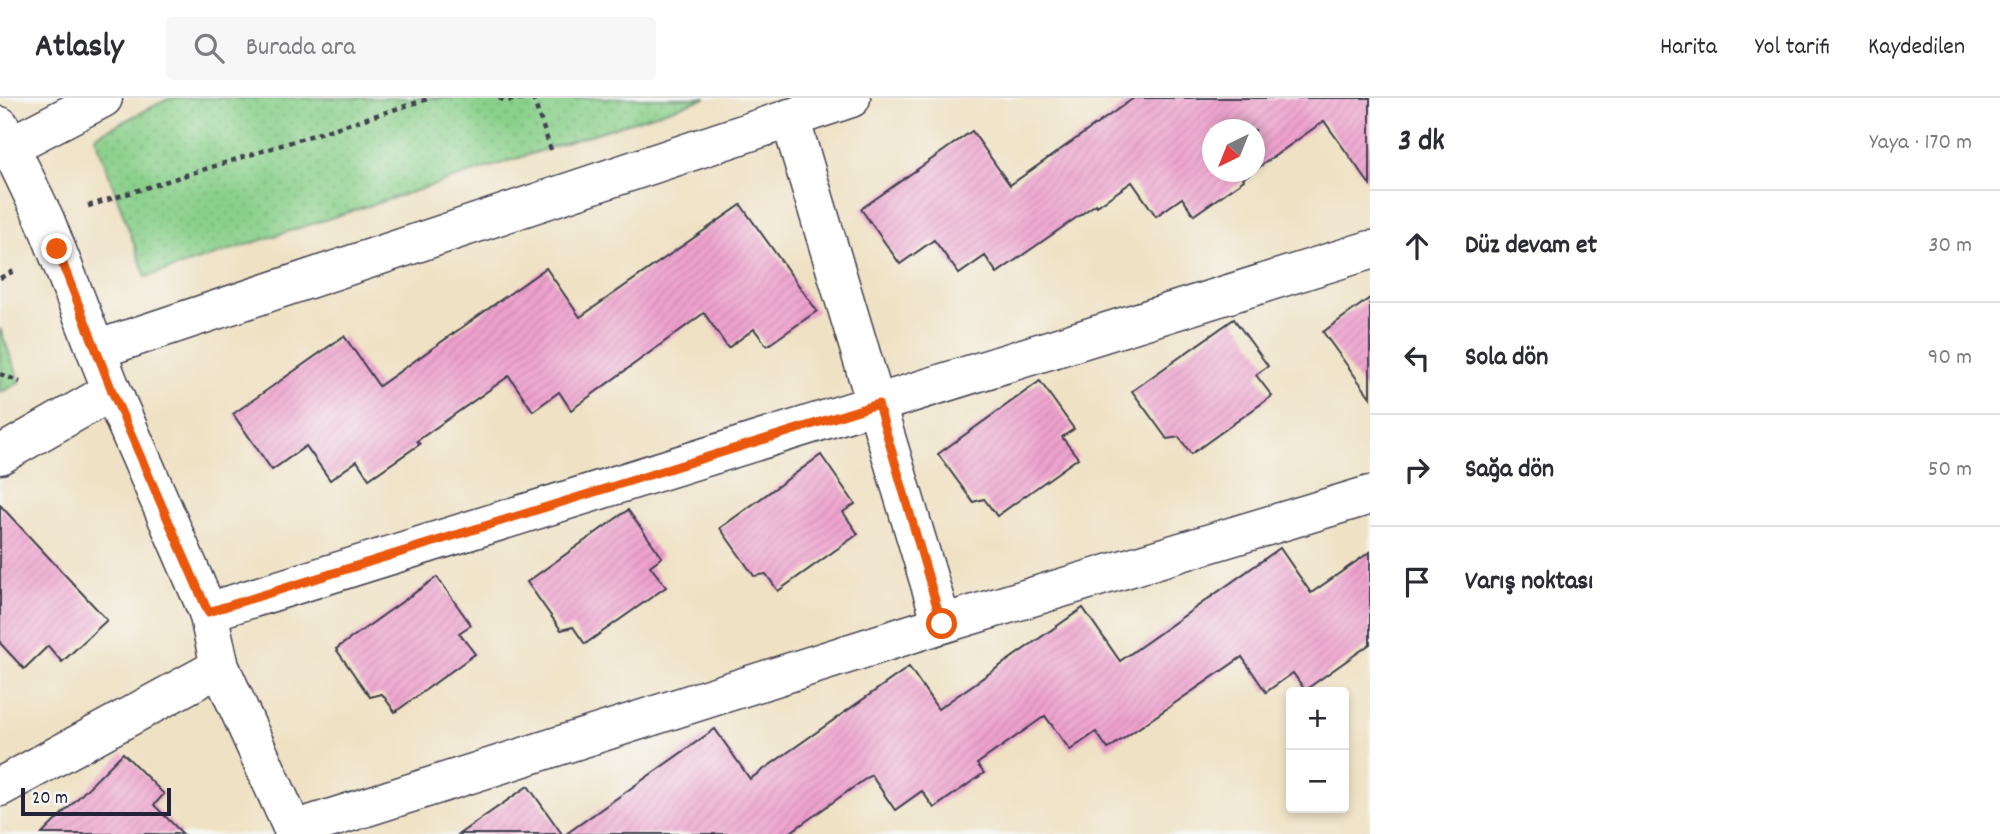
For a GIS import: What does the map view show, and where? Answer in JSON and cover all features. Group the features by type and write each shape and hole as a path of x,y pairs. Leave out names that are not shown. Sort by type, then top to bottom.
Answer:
{"lane":[{"path":"103,98 5,136 46,220 112,391 208,612 220,667 294,832 942,624 1370,495"},
{"path":"96,350 851,98"},
{"path":"790,118 942,624"},
{"path":"208,612 1370,250"},
{"path":"0,455 112,391"},
{"path":"0,787 220,667"}],"path":[{"path":"46,220 431,98"},
{"path":"499,98 505,101 531,98 565,193"},
{"path":"0,374 20,382"}],"green space":[{"path":"170,98 706,98 146,277 95,136"},
{"path":"0,328 20,382 0,393"}],"building":[{"path":"1134,98 1370,98 1370,185 1324,121 1265,163 1265,119 1202,119 1202,182 1241,182 1194,215 1182,198 1156,216 1132,182 997,273 985,256 959,274 934,240 900,264 861,209 972,131 1010,185"},
{"path":"741,205 817,311 767,346 754,329 728,348 704,313 571,410 559,392 533,411 509,376 417,441 420,444 369,479 357,461 330,480 306,446 272,470 233,414 344,336 379,386 546,268 580,317"},
{"path":"1370,298 1370,397 1323,332"},
{"path":"1234,319 1268,366 1256,375 1272,396 1191,454 1179,437 1167,439 1132,391"},
{"path":"1040,381 1074,429 1062,437 1078,458 997,516 984,499 973,502 938,454"},
{"path":"821,455 855,504 843,512 858,534 778,591 766,574 754,576 720,528"},
{"path":"0,505 107,620 62,662 48,646 24,669 0,643"},
{"path":"628,510 662,557 650,566 666,587 585,644 573,627 561,630 527,582"},
{"path":"1280,548 1311,593 1370,552 1370,644 1309,687 1303,687 1293,673 1266,692 1242,657 1108,749 1096,732 1070,750 1045,716 977,764 984,773 934,808 922,791 895,810 871,775 788,834 566,834 715,729 750,779 909,667 938,709 1083,608 1120,661"},
{"path":"437,577 471,625 459,633 475,654 395,712 382,694 370,697 336,649"},
{"path":"123,753 164,794 154,805 183,834 42,834"},
{"path":"528,786 562,834 459,834"}],"route":[{"path":"57,249 112,391 208,612 878,404 942,624"}]}
